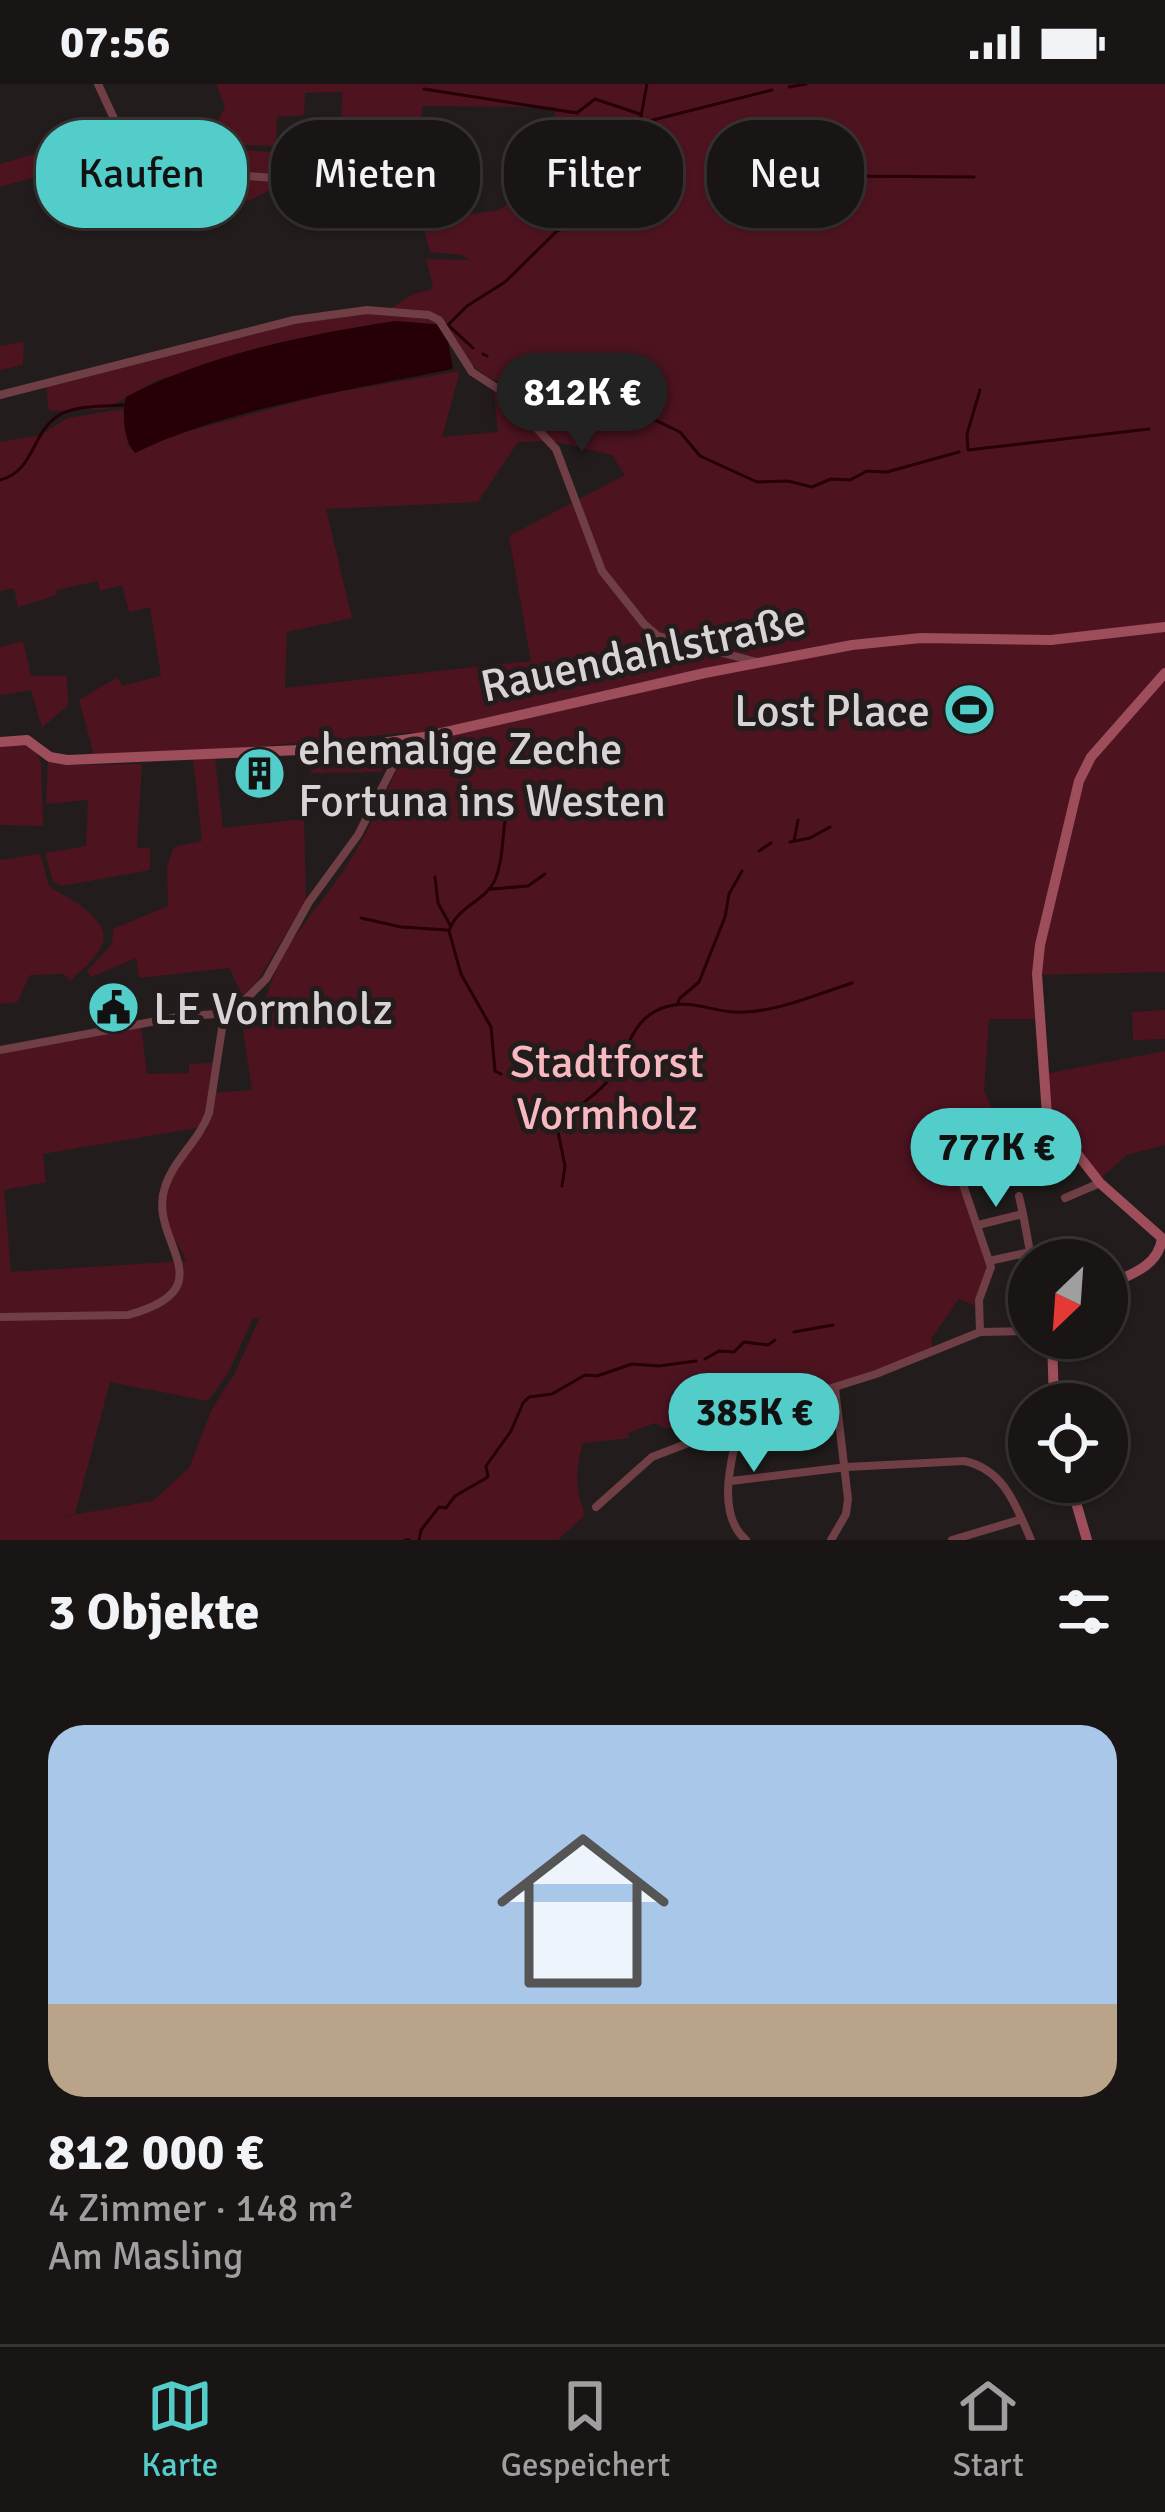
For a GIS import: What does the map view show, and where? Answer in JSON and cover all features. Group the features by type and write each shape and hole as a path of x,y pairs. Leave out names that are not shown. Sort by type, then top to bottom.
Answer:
{"street":[{"path":"98,84 117,125 208,140 248,176 271,178"},
{"path":"0,395 308,317 367,310 429,315 439,320 472,372 503,392 556,449 602,571 644,624 658,636 761,663"},
{"name":"Rauendahlstraße","path":"0,742 27,740 50,757 68,760 298,753 406,741 761,663 889,640 1051,640 1165,627"},
{"path":"1128,1274 1153,1260 1164,1238 1100,1184 1055,1130 1045,1109 1037,963 1084,770 1165,673"},
{"path":"0,1317 128,1315 147,1310 174,1288 180,1257 161,1217 162,1196 170,1174 209,1114 220,1031 229,1013 266,980 309,902 350,849 406,741"},
{"path":"0,1050 178,1017 229,1013"},
{"path":"959,1173 991,1271 979,1300 980,1332"},
{"path":"1065,1198 1100,1184"},
{"path":"989,1261 1030,1252 1019,1196"},
{"path":"978,1225 1023,1214"},
{"path":"596,1507 652,1456 741,1418 980,1332 1008,1331"},
{"path":"831,1540 846,1514 847,1467 839,1442 835,1388"},
{"path":"741,1418 729,1515 746,1540"},
{"path":"731,1481 847,1467 952,1460 974,1463 1002,1483 1030,1540"},
{"path":"1076,1503 1087,1540"},
{"path":"952,1540 1022,1520"}],"green space":[{"name":"Stadtforst Vormholz","path":"216,84 1165,84 1165,972 1031,975 1035,1019 989,1019 984,1091 1001,1130 943,1138 988,1267 974,1305 959,1299 931,1339 933,1349 860,1377 743,1411 705,1429 693,1422 667,1429 655,1423 628,1433 629,1438 583,1443 577,1480 585,1515 558,1540 0,1540 0,1054 141,1025 147,1074 189,1073 189,1064 213,1063 208,1093 252,1090 242,1024 264,1008 278,966 357,849 414,732 223,750 94,755 79,700 118,677 122,686 161,676 150,607 129,612 122,585 100,591 98,581 56,590 57,595 18,607 14,588 0,591 0,442 41,435 67,418 123,409 128,445 135,453 167,437 326,394 460,371 442,437 498,432 494,392 514,385 484,375 470,362 450,336 452,321 445,325 396,321 247,353 155,381 106,409 49,411 46,386 275,327 388,310 413,294 430,290 433,285 426,259 470,260 430,252 424,228 480,228 480,213 504,207 504,228 683,228 683,120 554,120 556,107 422,106 421,120 341,120 342,92 305,93 304,115 271,120 271,146 247,145 247,120 218,120 225,107","holes":["552,441 612,455 625,475 509,536 531,661 285,688 287,632 352,618 326,509 478,502 518,442","209,1126 176,1169 165,1194 164,1219 186,1261 11,1272 4,1190 46,1182 43,1154","260,1317 235,1373 212,1409 189,1468 153,1501 49,1519 75,1514 110,1382 208,1401 229,1371 253,1318"]},
{"path":"247,150 271,152 271,190 247,201"},
{"path":"36,153 36,177 0,187 0,164"},
{"path":"24,342 23,365 0,370 0,346"},
{"path":"23,641 31,676 67,676 68,705 42,728 31,690 0,695 0,647"},
{"path":"0,746 34,748 41,763 43,826 0,825"},
{"path":"399,746 381,772 312,773 304,755"},
{"path":"193,759 215,759 223,828 304,819 306,900 258,980 243,996 229,968 139,978 136,958 91,977 87,971 112,944 113,929 168,906 167,866 174,847 202,841"},
{"path":"48,761 142,764 137,848 150,848 150,870 62,886 53,881 45,853 86,846 88,800 46,804"},
{"path":"40,854 49,886 94,917 104,935 102,945 70,981 64,974 30,975 17,1002 0,1004 0,860"},
{"path":"1165,1010 1165,1039 1133,1040 1132,1012"},
{"path":"1165,1051 1165,1145 1127,1155 1101,1178 1053,1120 1045,1074"}],"shaded area":[{"path":"396,321 445,325 453,369 249,412 135,453 128,441 126,397 157,382 258,348"}],"waterway":[{"path":"473,348 448,325 467,306 505,282 557,231 641,216 649,210 634,154 647,84"},
{"path":"789,87 806,84"},
{"path":"424,89 577,113 595,99 640,114"},
{"path":"653,120 772,90"},
{"path":"864,176 974,177"},
{"path":"483,354 487,356"},
{"path":"535,375 558,377"},
{"path":"566,381 609,404 643,402 655,420 680,432 700,456 757,482 788,481 812,487 959,452"},
{"path":"980,390 967,434 968,450 1149,429"},
{"path":"0,480 20,469 42,432 64,412 124,405"},
{"path":"501,1074 495,1071 491,1027 461,974 449,931 495,880 514,793"},
{"path":"794,841 798,820"},
{"path":"790,842 830,827"},
{"path":"759,851 771,843"},
{"path":"677,1005 699,982 725,917 729,894 742,871"},
{"path":"491,889 528,886 545,874"},
{"path":"435,877 438,903 450,925"},
{"path":"361,918 447,930"},
{"path":"562,1186 565,1166 557,1127 606,1083 645,1018 685,1004 734,1012 763,1010 852,983"},
{"path":"794,1332 833,1325"},
{"path":"705,1359 719,1351 734,1352 744,1342 768,1345 775,1340"},
{"path":"419,1540 439,1507 446,1508 455,1496 488,1477 486,1466 529,1397 552,1394 585,1375 597,1376 632,1364 696,1361"}],"place":[{"name":"Lost Place","path":"969,710"},
{"name":"ehemalige Zeche Fortuna ins Westen","path":"259,774"},
{"name":"LE Vormholz","path":"114,1008"}]}
